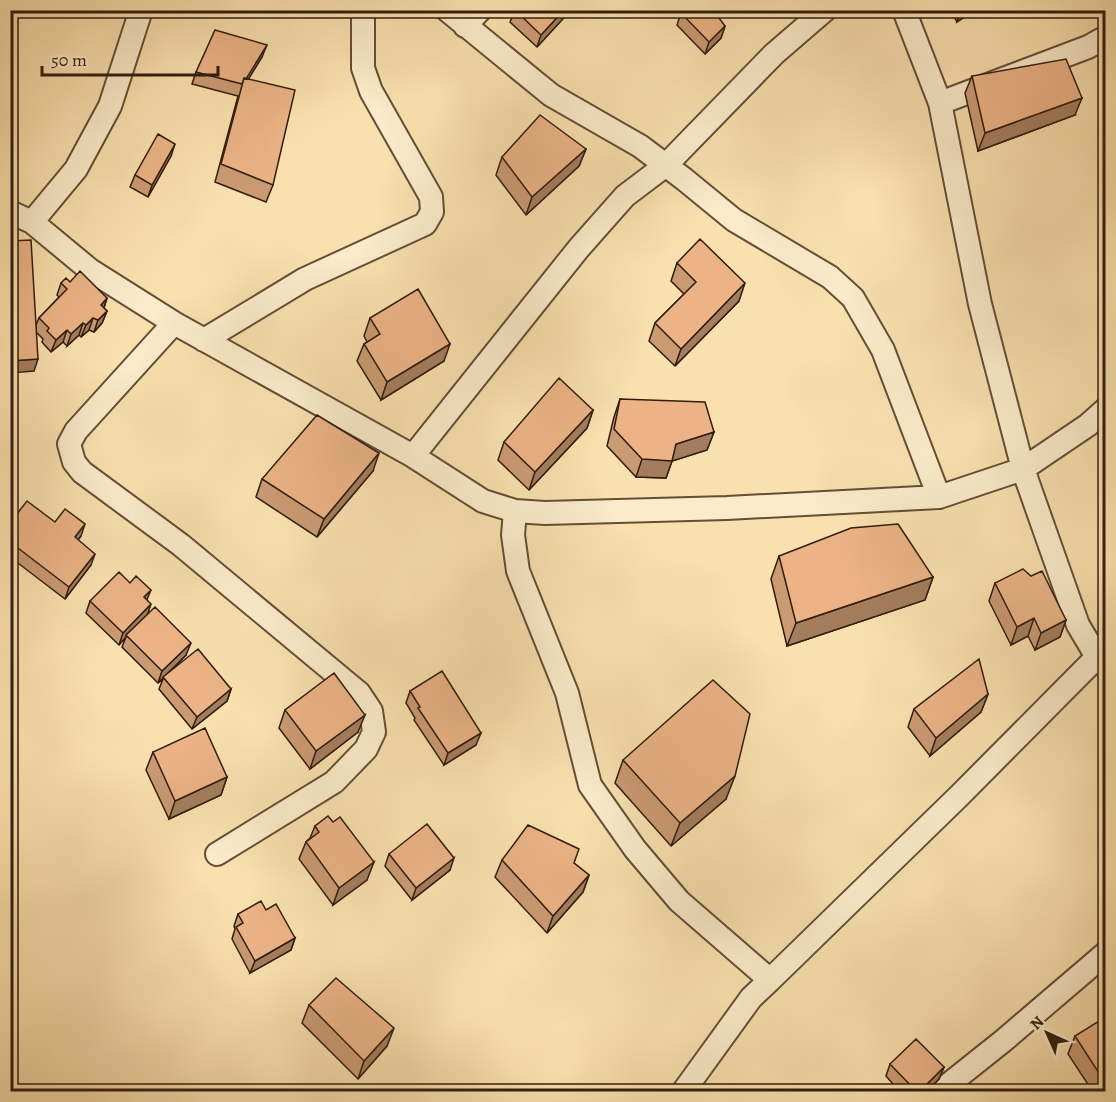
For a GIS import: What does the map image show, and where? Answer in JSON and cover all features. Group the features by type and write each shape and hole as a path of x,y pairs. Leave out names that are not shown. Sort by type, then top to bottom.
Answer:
{"street":[{"path":"32,222 76,169 110,106 141,10"},
{"path":"204,340 305,279 425,225 432,212 431,197 370,91 363,68 363,10"},
{"path":"447,10 473,18 551,95 640,146 734,220 830,277 853,298 883,350 939,497"},
{"path":"413,456 579,248 625,196 666,165 774,54 825,10"},
{"path":"683,1092 751,998 1101,662 1078,625 1023,469 980,304 940,103 904,10"},
{"path":"940,103 1088,47 1106,38"},
{"path":"10,212 32,222 90,270 174,323 413,456 483,501 515,512 727,508 939,497 1023,469 1088,425 1106,409"},
{"path":"174,323 76,431 69,444 74,462 82,472 181,545 358,693 371,711 374,732 366,749 334,782 218,854"},
{"path":"515,512 513,535 518,571 567,693 591,785 635,849 679,901 770,980"},
{"path":"939,1092 1106,953"}],"building":[{"path":"515,10 564,10 541,35"},
{"path":"683,10 713,10 725,26 709,42 681,13"},
{"path":"215,30 267,45 242,84 196,72"},
{"path":"1066,59 1082,98 985,133 972,76"},
{"path":"244,78 295,90 273,185 221,164"},
{"path":"540,115 586,149 532,197 502,157"},
{"path":"158,134 175,144 152,185 135,175"},
{"path":"700,239 745,283 681,349 655,323 696,282 677,263"},
{"path":"31,240 38,359 10,361 10,241"},
{"path":"80,271 107,298 101,305 107,311 98,320 93,318 86,325 83,323 71,334 67,330 56,340 39,318 67,289 61,283 66,278 70,282"},
{"path":"418,289 450,344 387,382 364,344 380,334 370,318"},
{"path":"559,378 593,410 535,472 504,442"},
{"path":"620,399 705,402 714,432 676,444 672,461 642,459 614,429"},
{"path":"317,415 379,453 324,519 262,479"},
{"path":"27,501 55,522 65,509 85,524 75,537 95,554 69,587 10,542 10,523"},
{"path":"898,524 933,577 796,623 779,556 851,528"},
{"path":"1023,569 1031,576 1042,571 1066,620 1041,633 1034,618 1017,627 995,583"},
{"path":"119,572 130,583 136,576 151,590 144,597 151,604 123,633 90,601"},
{"path":"155,607 191,643 162,671 126,635"},
{"path":"198,649 231,689 197,717 163,677"},
{"path":"979,659 988,694 936,738 914,709"},
{"path":"442,671 481,733 448,753 418,708 420,707 410,691"},
{"path":"334,673 365,715 316,751 285,710"},
{"path":"713,680 750,714 735,776 680,823 623,760"},
{"path":"205,728 227,777 175,801 153,752"},
{"path":"328,816 333,822 340,817 374,862 339,888 306,842 319,832 315,826"},
{"path":"427,824 454,858 416,888 389,854"},
{"path":"528,825 579,849 574,863 589,875 553,916 502,860"},
{"path":"261,901 266,910 276,904 295,938 255,961 236,927 243,923 238,914"},
{"path":"336,978 394,1028 364,1061 309,1005"},
{"path":"1099,1021 1106,1031 1106,1084 1075,1036"},
{"path":"916,1039 944,1067 919,1092 890,1064"}]}
